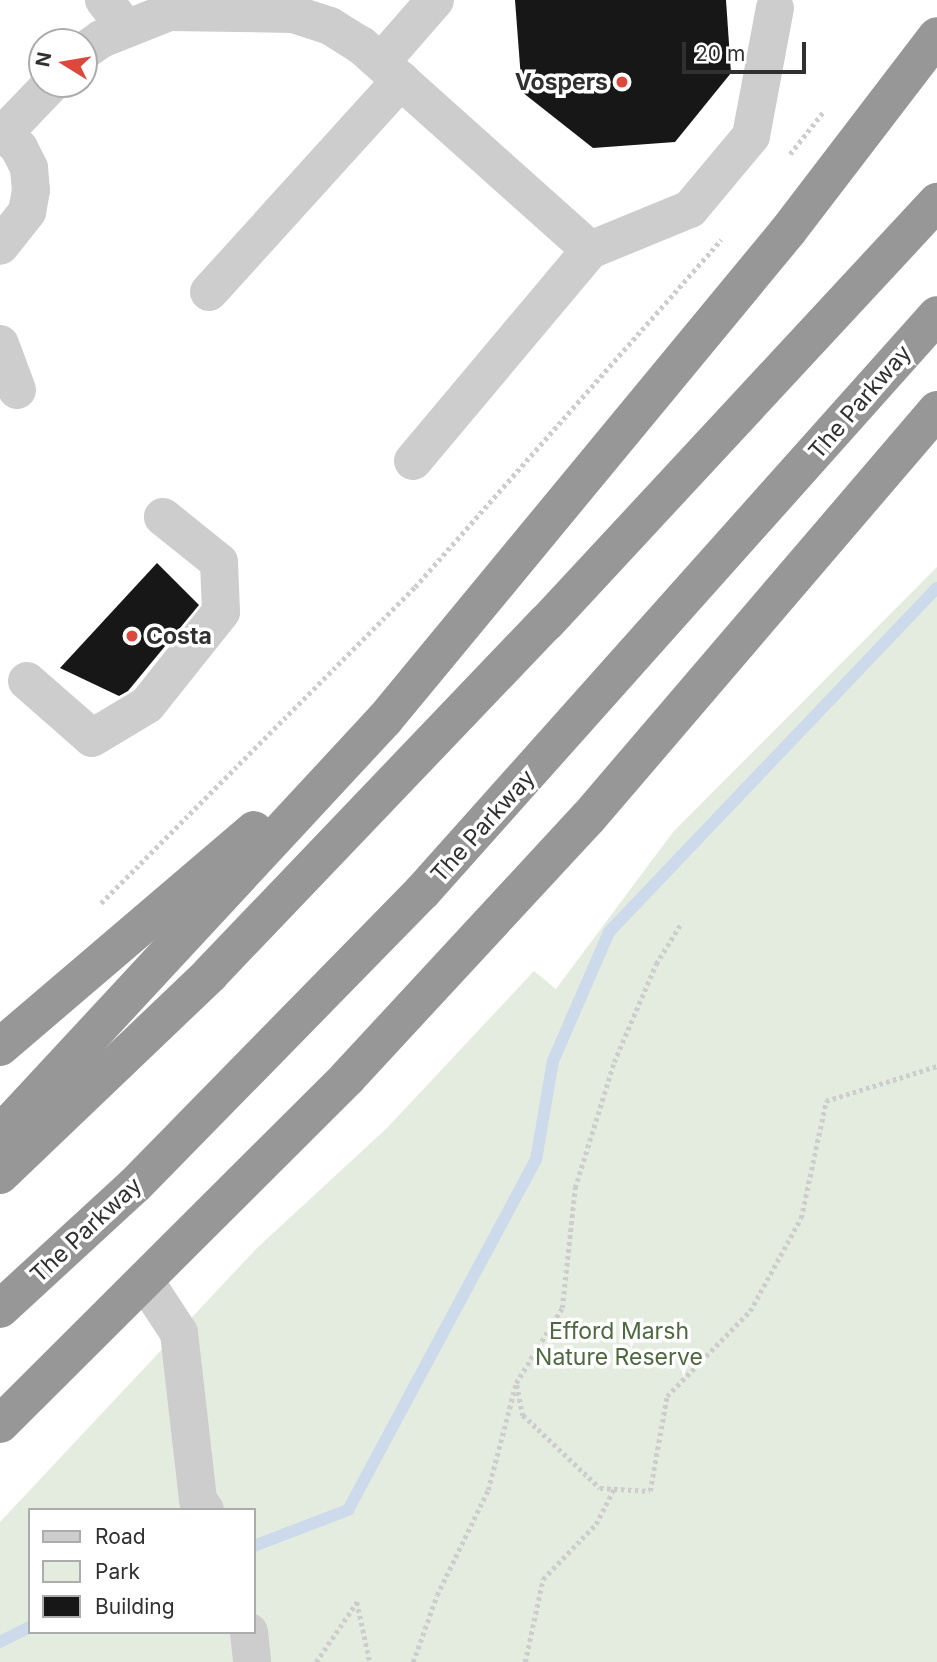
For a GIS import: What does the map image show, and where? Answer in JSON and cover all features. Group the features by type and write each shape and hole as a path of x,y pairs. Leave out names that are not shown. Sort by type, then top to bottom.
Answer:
{"highway":[{"path":"0,1134 386,719 788,231 937,36"},
{"path":"0,1175 210,974 545,624 937,202"},
{"name":"The Parkway","path":"0,1309 135,1185 422,892 937,315"},
{"path":"0,1423 347,1078 588,818 937,410"},
{"path":"0,1047 386,719"}],"street":[{"path":"209,292 391,71 435,0"},
{"path":"413,461 590,250 690,209 751,136 775,8"},
{"path":"98,34 115,14 169,12 293,14 330,26 391,71 590,250"},
{"path":"0,246 27,212 31,190 29,168 2,130 36,98"},
{"path":"0,344 17,390"},
{"path":"27,681 92,738 147,705 221,612 219,562 163,517"},
{"path":"145,1281 179,1333 198,1500 204,1508"},
{"path":"249,1634 252,1662"}],"path":[{"path":"781,165 832,101"},
{"path":"92,912 415,587 730,229"},
{"path":"413,1662 437,1595 488,1490 516,1383 562,1308 575,1188 614,1062 656,964 682,922"},
{"path":"516,1383 523,1415 600,1488 650,1491 667,1396 750,1311 801,1218 826,1101 937,1066"},
{"path":"525,1662 543,1579 596,1524 614,1489"},
{"path":"316,1662 358,1602 370,1662"}],"green space":[{"name":"Efford Marsh Nature Reserve","path":"937,567 937,1662 0,1662 0,1522 257,1248 387,1128 534,971 556,989 673,832"}],"building":[{"name":"Vospers","path":"515,0 726,0 731,73 675,142 593,148 522,92"},
{"name":"Costa","path":"157,563 199,605 128,691 119,696 60,668"}],"waterway":[{"path":"256,1545 348,1510 536,1160 553,1061 609,932 937,588"},
{"path":"0,1642 28,1628"}],"place":[{"name":"Vospers","path":"622,82"},
{"name":"Costa","path":"132,636"}]}
